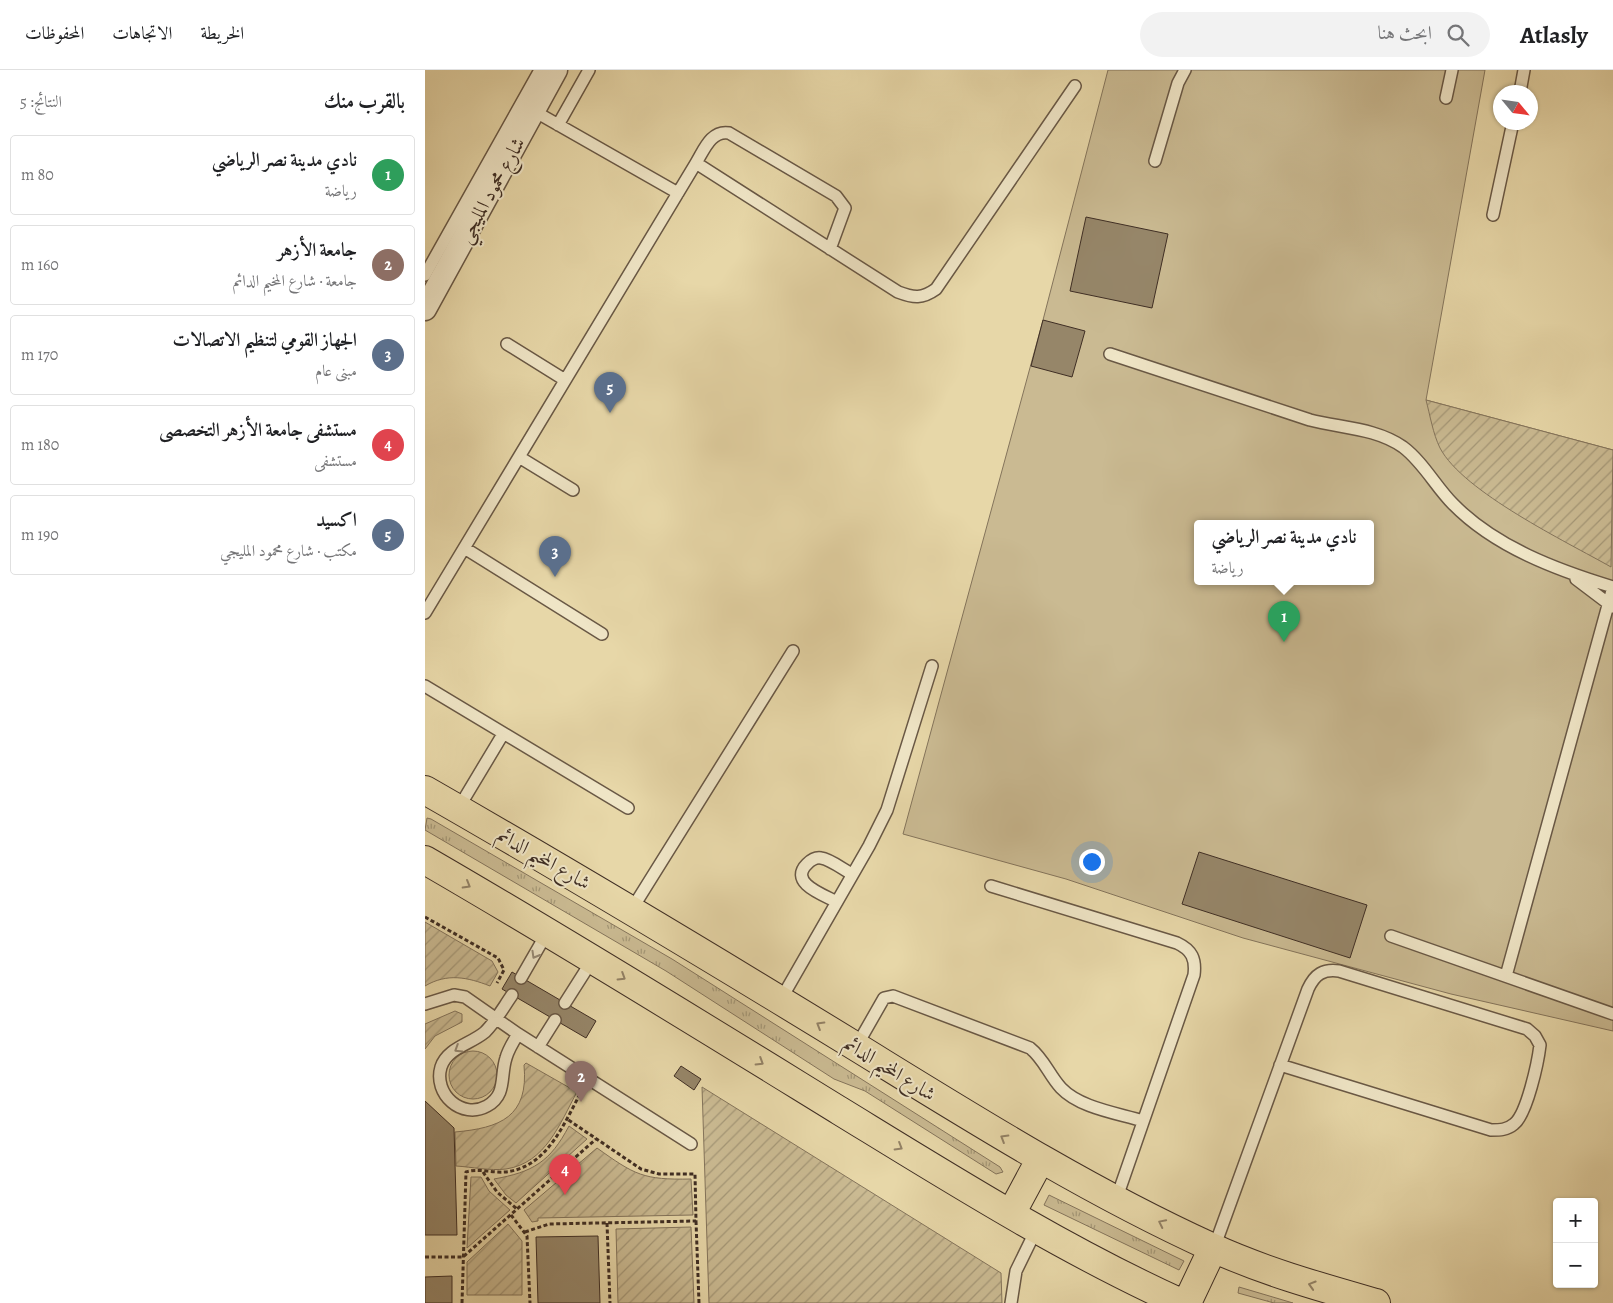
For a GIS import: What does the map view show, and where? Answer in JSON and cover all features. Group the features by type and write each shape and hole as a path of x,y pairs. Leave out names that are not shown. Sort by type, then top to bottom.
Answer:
{"main road":[{"name":"شارع المخيم الدائم","path":"425,790 632,910 1040,1160 1116,1201 1213,1248 1309,1284 1376,1303"},
{"path":"425,860 548,931 1011,1214 1137,1283 1181,1303"},
{"path":"1011,1214 1040,1160"},
{"path":"1187,1303 1213,1248"}],"street":[{"name":"شارع محمود المليجي","path":"425,309 556,70"}],"lane":[{"path":"425,275 540,70"},
{"path":"558,124 589,70"},
{"path":"1155,161 1178,83 1185,70"},
{"path":"1446,98 1452,70"},
{"path":"1522,85 1525,70"},
{"path":"696,163 898,292 913,298 924,297 936,289 1075,86"},
{"path":"535,111 678,193"},
{"path":"1493,215 1511,130"},
{"path":"425,613 466,549 519,457 696,163 716,134 722,132 729,133 836,196 845,208 830,249"},
{"path":"507,344 565,380"},
{"path":"1110,354 1309,420 1339,428 1373,432 1404,448 1453,504 1477,526 1571,575 1611,606"},
{"path":"519,457 573,490"},
{"path":"466,549 602,634"},
{"path":"1506,976 1611,606 1613,587 1571,575"},
{"path":"632,910 793,651"},
{"path":"780,1001 887,810 932,666"},
{"path":"425,686 628,808"},
{"path":"458,809 503,734"},
{"path":"837,902 807,887 802,878 803,868 811,860 821,858 852,874"},
{"path":"991,886 1177,943 1186,947 1193,955 1194,975 1116,1201"},
{"path":"521,978 548,931"},
{"path":"1391,936 1613,1014"},
{"path":"565,1003 593,959"},
{"path":"1213,1248 1280,1064 1312,979 1319,973 1339,970 1527,1029 1535,1036 1539,1045 1522,1114 1515,1124 1504,1130 1491,1130 1280,1064"},
{"path":"511,994 496,1019 476,1038 456,1049 447,1057 441,1067 440,1079 442,1090 449,1100 457,1106 477,1110 494,1101 503,1086 505,1060 518,1034"},
{"path":"425,1004 454,996 465,997 518,1034 691,1144"},
{"path":"856,1047 884,998 893,996 1030,1048 1040,1056 1062,1089 1072,1098 1143,1121"},
{"path":"538,1047 555,1020"},
{"path":"1011,1303 1016,1271 1037,1228"}],"path":[{"path":"425,917 498,958 504,970 483,1009"},
{"path":"462,1303 466,1173 471,1170 506,1172 524,1168 533,1163 549,1148 589,1078"},
{"path":"567,1119 634,1165 651,1173 695,1174 699,1303"},
{"path":"425,1257 463,1257 596,1139"},
{"path":"483,1172 497,1192 517,1208"},
{"path":"511,1215 525,1232 528,1242 530,1303"},
{"path":"525,1232 545,1225 696,1220"},
{"path":"607,1223 610,1303"}],"green space":[{"path":"1108,70 1485,70 1426,400 1613,450 1613,1031 1451,994 1243,938 1066,879 903,834 1043,320"},
{"path":"1426,400 1613,450 1611,567 1518,515 1470,482 1452,465 1440,448"},
{"path":"427,818 672,959 1000,1167 1003,1172 996,1174 865,1091 834,1079 666,971 425,830"},
{"path":"425,922 492,961 498,972 490,986 473,980 449,978 441,979 425,986"},
{"path":"455,1011 462,1014 462,1022 435,1036 425,1049 425,1024"},
{"path":"468,1051 478,1051 487,1055 493,1061 496,1066 496,1084 487,1095 478,1099 468,1099 459,1095 453,1089 449,1080 449,1070 453,1061 459,1055"},
{"path":"526,1063 577,1092 550,1140 532,1159 506,1169 456,1166 455,1132 485,1127 498,1123 508,1116 516,1108 522,1097 524,1065"},
{"path":"702,1087 1001,1273 1002,1303 709,1303"},
{"path":"569,1126 587,1139 516,1203 506,1195 494,1179 520,1173 539,1163 555,1148"},
{"path":"597,1148 640,1174 650,1177 691,1179 693,1215 538,1218 538,1221 532,1222 524,1210"},
{"path":"471,1177 481,1177 489,1191 510,1210 467,1248"},
{"path":"1049,1195 1184,1261 1179,1270 1044,1205"},
{"path":"508,1224 522,1241 522,1295 467,1295 467,1262"},
{"path":"691,1227 694,1303 618,1303 616,1229"},
{"path":"1239,1287 1293,1303 1274,1303 1238,1293"}],"building":[{"path":"1086,217 1168,234 1152,308 1070,291"},
{"path":"1043,320 1085,331 1072,377 1031,366"},
{"path":"1199,852 1367,905 1350,958 1182,904"},
{"path":"512,972 596,1021 586,1038 502,989"},
{"path":"681,1066 701,1079 694,1090 674,1076"},
{"path":"425,1101 454,1128 457,1235 425,1235"},
{"path":"598,1236 600,1303 538,1303 536,1237"},
{"path":"452,1276 452,1303 425,1303 425,1277"}],"place":[{"name":"اكسيد","path":"610,413"},
{"name":"الجهاز القومي لتنظيم الاتصالات","path":"555,577"},
{"name":"نادي مدينة نصر الرياضي","path":"1284,642"},
{"name":"جامعة الأزهر","path":"581,1102"},
{"name":"مستشفى جامعة الأزهر التخصصى","path":"565,1195"}]}
